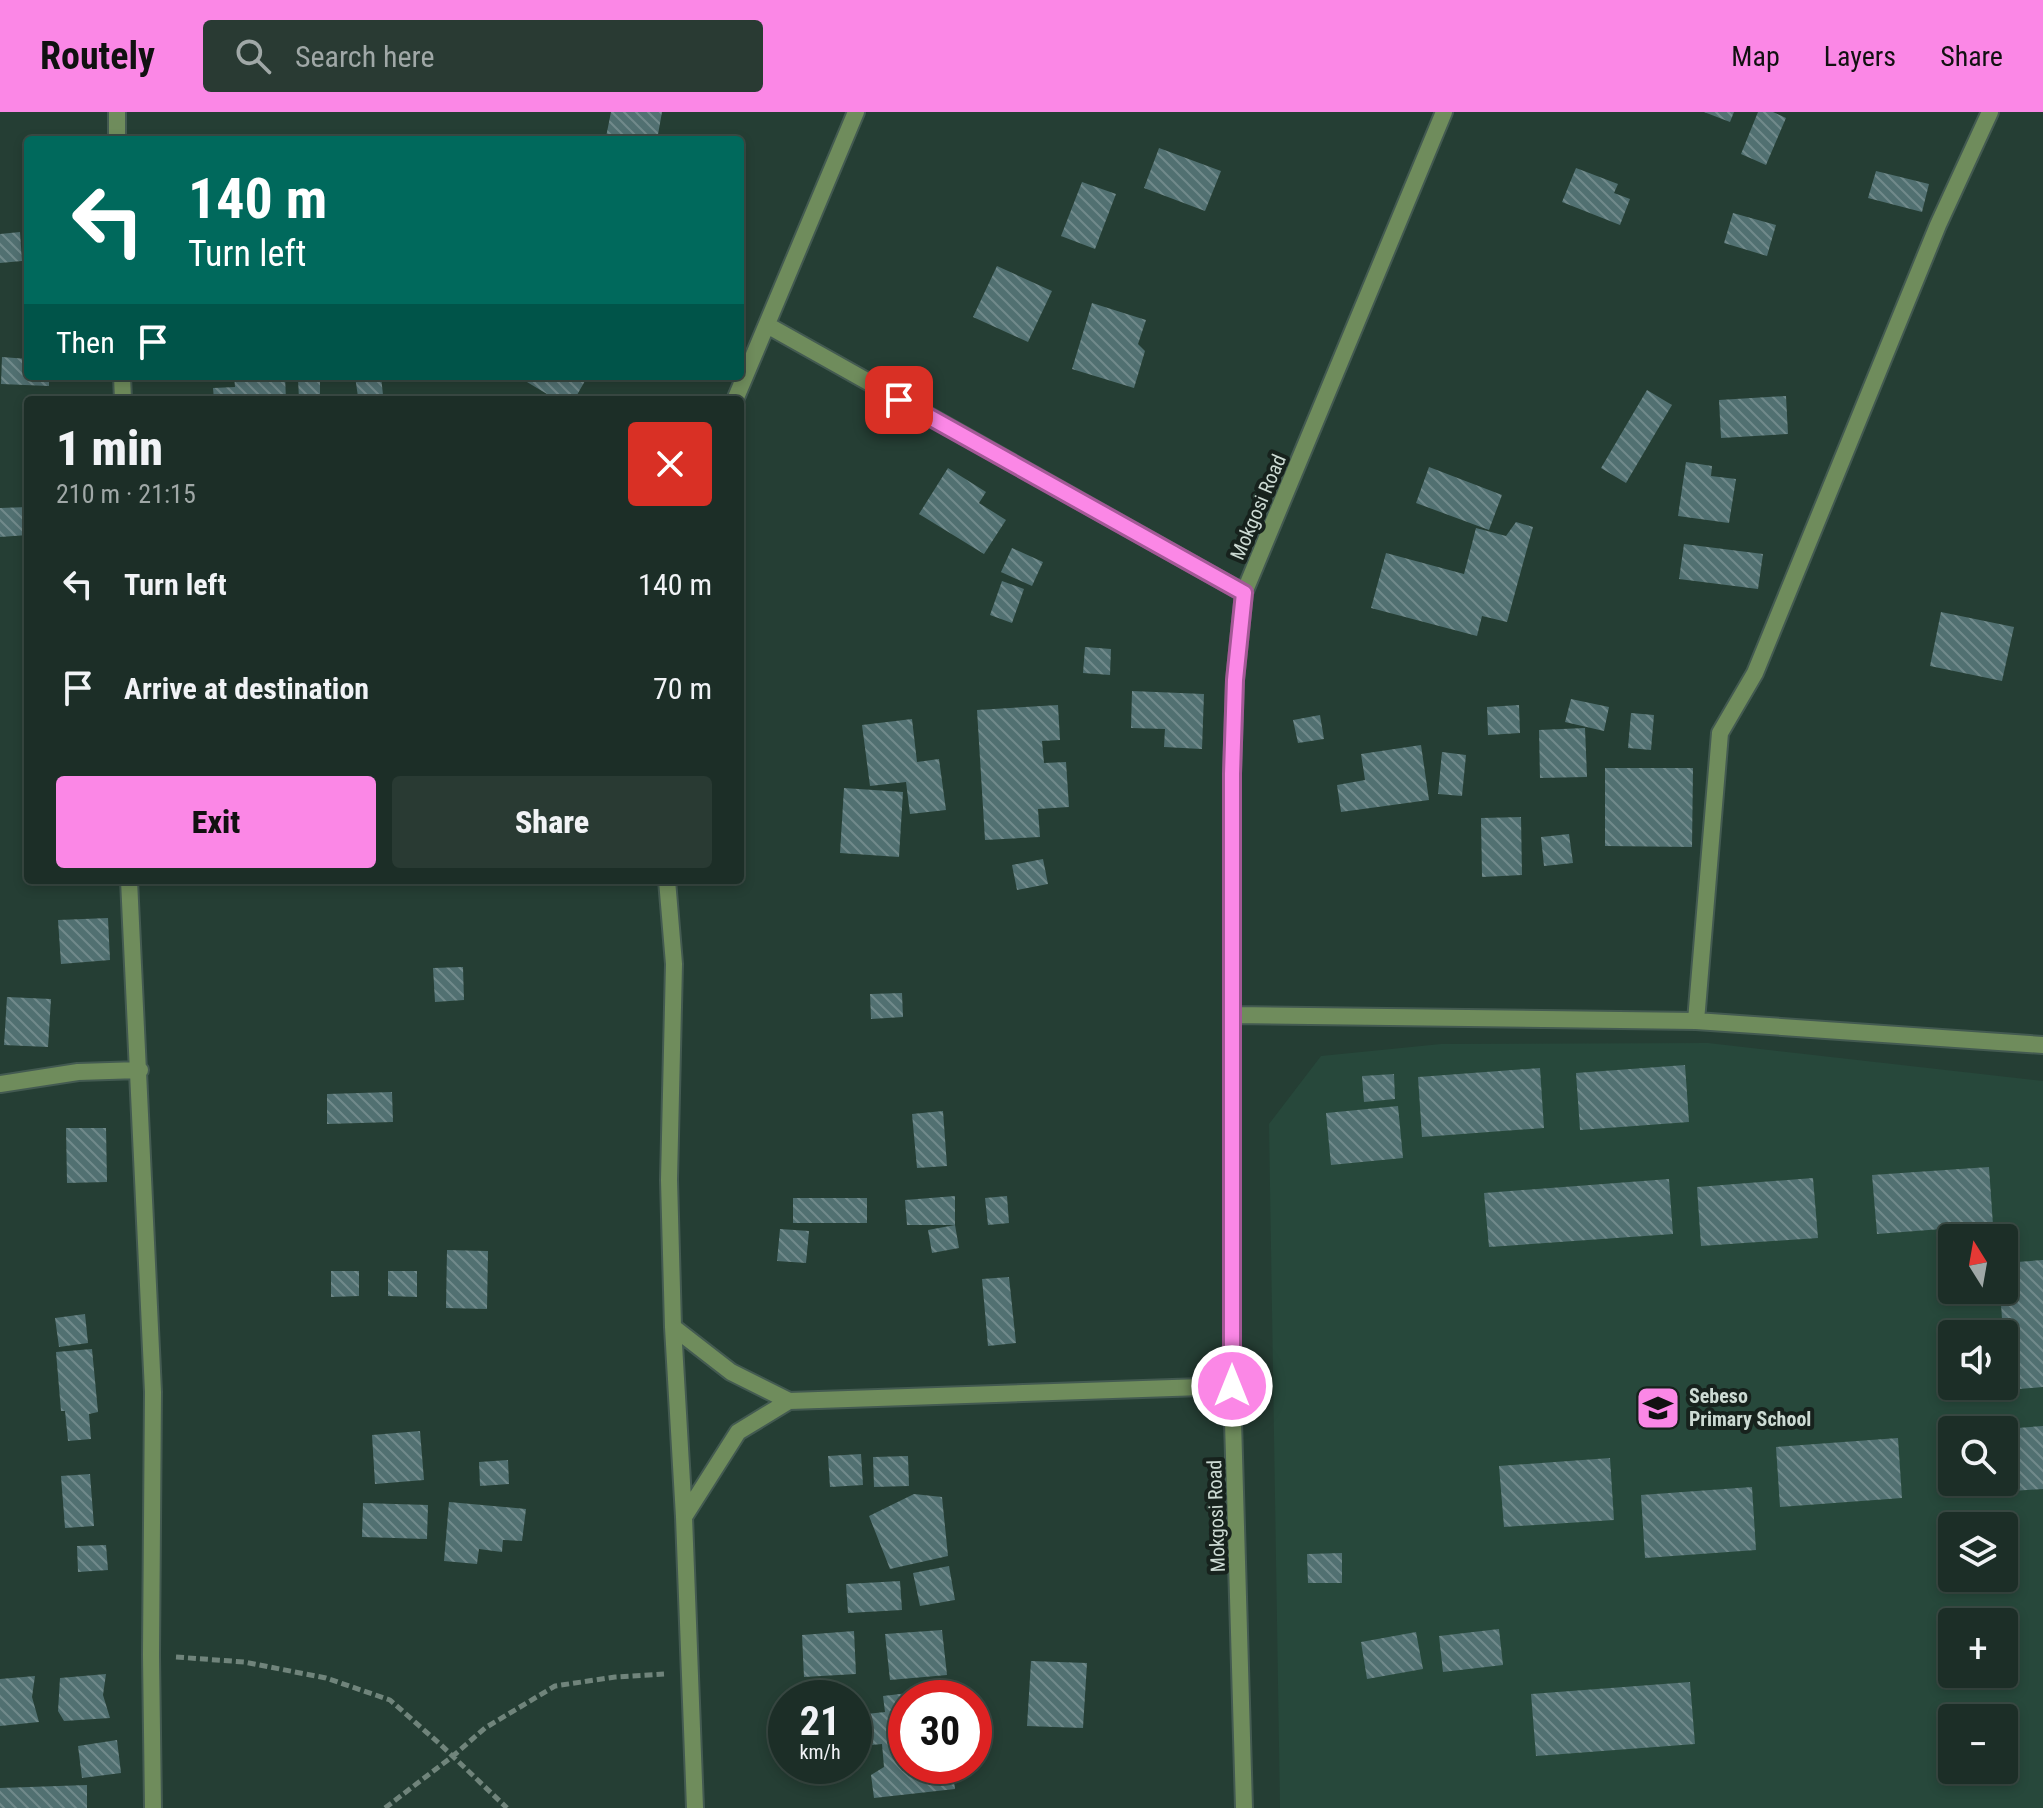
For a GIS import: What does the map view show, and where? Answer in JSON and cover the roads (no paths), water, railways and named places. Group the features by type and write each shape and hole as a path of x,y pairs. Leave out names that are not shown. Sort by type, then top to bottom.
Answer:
{"street":[{"path":"117,112 117,136"},
{"path":"744,379 856,112"},
{"name":"Mokgosi Road","path":"1244,1808 1232,1386 1232,774 1235,680 1244,593 1444,112"},
{"path":"1696,1021 1720,733 1755,673 1938,225 1990,112"},
{"path":"767,325 1244,593"},
{"path":"129,884 153,1392 153,1808"},
{"path":"667,884 674,964 669,1180 673,1327 695,1808"},
{"path":"1233,1015 1696,1021 2043,1045"},
{"path":"0,1084 78,1072 140,1070"},
{"path":"673,1327 731,1372 789,1401 1232,1386"},
{"path":"684,1517 738,1432 789,1401"}],"place":[{"name":"Sebeso Primary School","path":"1658,1408"}]}
